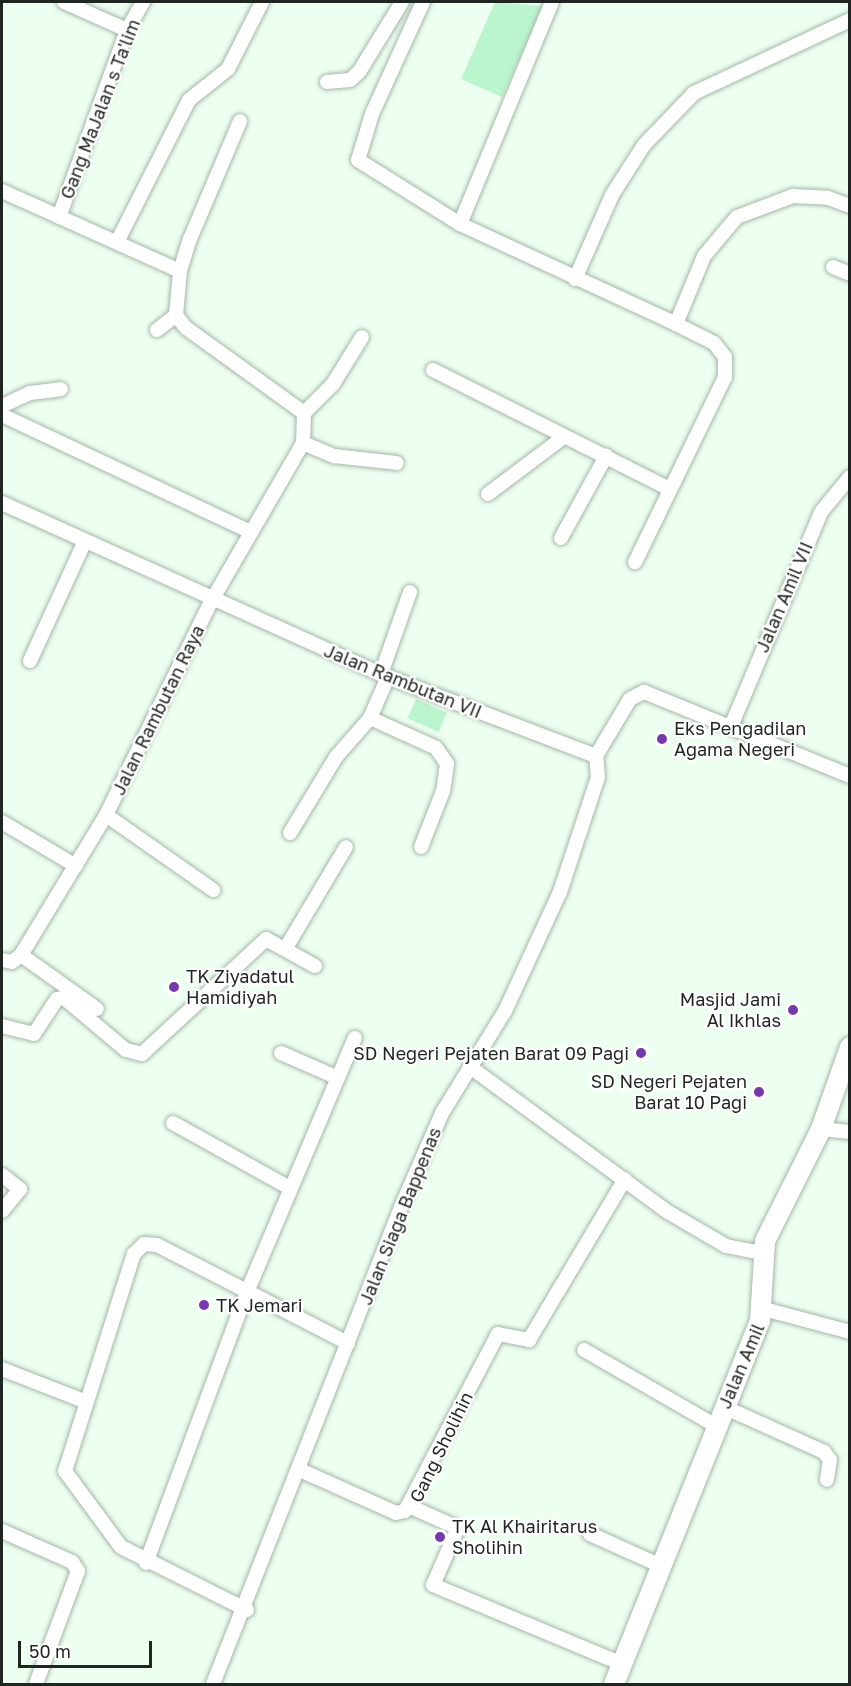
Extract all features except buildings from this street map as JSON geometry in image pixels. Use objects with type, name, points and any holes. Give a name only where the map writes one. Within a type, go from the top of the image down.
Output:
[{"type":"street","points":[[64,2],[127,30]]},
{"type":"street","name":"Gang MaJalan s Ta'lim","points":[[59,217],[127,30],[143,2]]},
{"type":"street","points":[[117,242],[189,100],[228,69],[262,2]]},
{"type":"street","points":[[327,82],[350,80],[359,72],[402,2]]},
{"type":"street","points":[[423,2],[357,157],[460,224],[714,343],[726,365],[666,488],[635,562]]},
{"type":"street","points":[[460,224],[552,2]]},
{"type":"street","points":[[575,279],[612,195],[644,145],[694,93],[849,20]]},
{"type":"street","points":[[240,121],[180,271],[176,315],[186,328],[304,413]]},
{"type":"street","points":[[2,191],[180,271]]},
{"type":"street","points":[[676,324],[704,256],[736,217],[793,196],[828,198],[849,207]]},
{"type":"street","points":[[833,267],[849,274]]},
{"type":"street","points":[[157,330],[176,315]]},
{"type":"street","points":[[362,337],[333,384],[304,413],[303,442],[334,456],[397,463]]},
{"type":"street","points":[[433,370],[666,488]]},
{"type":"street","points":[[2,406],[30,393],[61,389]]},
{"type":"street","points":[[2,416],[249,531]]},
{"type":"street","points":[[488,494],[565,436]]},
{"type":"street","name":"Jalan Rambutan Raya","points":[[21,955],[106,815],[212,600],[249,531],[303,442]]},
{"type":"street","points":[[561,538],[606,456]]},
{"type":"street","name":"Jalan Amil VII","points":[[732,724],[821,512],[849,477]]},
{"type":"street","name":"Jalan Rambutan VII","points":[[2,502],[212,600],[385,675],[596,756]]},
{"type":"street","points":[[30,661],[85,541]]},
{"type":"street","points":[[290,833],[325,773],[370,718],[410,592]]},
{"type":"street","points":[[596,756],[638,693],[732,724],[849,776]]},
{"type":"street","points":[[370,718],[436,748],[447,764],[443,791],[421,847]]},
{"type":"street","name":"Jalan Siaga Bappenas","points":[[213,1684],[247,1610],[348,1343],[442,1113],[473,1069],[560,892],[598,777],[596,756]]},
{"type":"street","points":[[106,815],[213,890]]},
{"type":"street","points":[[2,822],[76,866]]},
{"type":"street","points":[[286,946],[346,847]]},
{"type":"street","points":[[2,1026],[34,1034],[57,999],[64,998],[126,1050],[142,1054],[266,939],[286,946],[315,966]]},
{"type":"street","points":[[2,960],[12,962],[21,955],[97,1009]]},
{"type":"street","points":[[146,1563],[247,1292],[355,1038]]},
{"type":"street","name":"Jalan Amil","points":[[614,1684],[659,1565],[764,1309],[761,1254],[821,1129],[849,1047]]},
{"type":"street","points":[[282,1053],[338,1078]]},
{"type":"street","points":[[473,1069],[712,1239],[761,1254]]},
{"type":"street","points":[[173,1123],[290,1188]]},
{"type":"street","points":[[821,1129],[849,1132]]},
{"type":"street","points":[[2,1174],[20,1189],[2,1211]]},
{"type":"street","name":"Gang Sholihin","points":[[622,1664],[434,1586],[458,1528],[409,1506],[498,1334],[529,1340],[625,1179]]},
{"type":"street","points":[[247,1610],[146,1563],[114,1539],[65,1471],[84,1401],[140,1247],[157,1245],[348,1343]]},
{"type":"street","points":[[764,1309],[849,1332]]},
{"type":"street","points":[[584,1350],[716,1426]]},
{"type":"street","points":[[2,1369],[84,1401]]},
{"type":"street","points":[[724,1407],[824,1452],[830,1460],[827,1480]]},
{"type":"street","points":[[300,1470],[396,1513],[409,1506]]},
{"type":"street","points":[[2,1531],[72,1562],[78,1571],[36,1684]]},
{"type":"street","points":[[590,1534],[659,1565]]},
{"type":"green space","points":[[495,2],[543,6],[502,97],[461,79]]},
{"type":"green space","points":[[416,699],[447,713],[439,732],[407,718]]},
{"type":"place","name":"Eks Pengadilan Agama Negeri","points":[[662,739]]},
{"type":"place","name":"TK Ziyadatul Hamidiyah","points":[[174,987]]},
{"type":"place","name":"Masjid Jami Al Ikhlas","points":[[793,1010]]},
{"type":"place","name":"SD Negeri Pejaten Barat 09 Pagi","points":[[641,1053]]},
{"type":"place","name":"SD Negeri Pejaten Barat 10 Pagi","points":[[759,1092]]},
{"type":"place","name":"TK Jemari","points":[[204,1305]]},
{"type":"place","name":"TK Al Khairitarus Sholihin","points":[[440,1537]]}]
